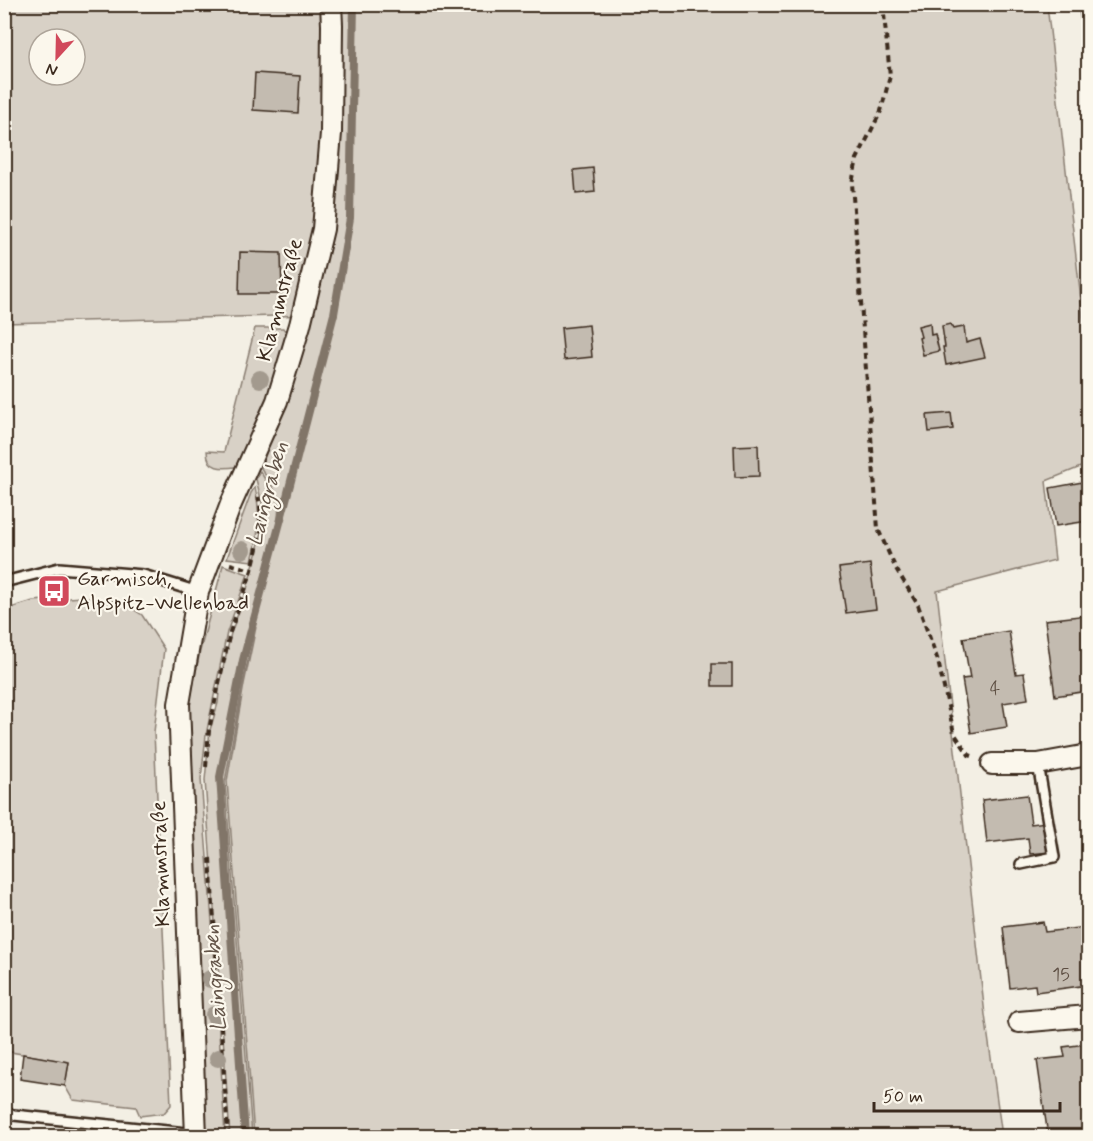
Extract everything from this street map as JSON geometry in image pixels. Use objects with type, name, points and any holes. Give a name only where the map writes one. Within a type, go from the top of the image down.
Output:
[{"type":"street","name":"Klammstraße","points":[[196,1136],[179,704],[198,592],[231,504],[277,400],[300,325],[323,229],[331,133],[331,4]]},
{"type":"street","points":[[992,764],[1038,764],[1089,755]]},
{"type":"street","points":[[1019,1022],[1089,1016]]},
{"type":"lane","points":[[4,582],[59,568],[142,575],[198,592]]},
{"type":"lane","points":[[1021,864],[1054,857],[1038,764]]},
{"type":"lane","points":[[4,1114],[196,1136]]},
{"type":"path","points":[[883,4],[890,76],[881,111],[857,159],[852,183],[878,529],[895,567],[918,605],[938,661],[954,734],[969,755],[992,764]]},
{"type":"path","points":[[205,770],[209,730],[230,632],[252,570],[261,531],[260,504],[250,464]]},
{"type":"path","points":[[209,849],[228,1137]]},
{"type":"shaded area","points":[[4,5],[1047,5],[1088,361],[1088,464],[1046,481],[1055,560],[937,591],[985,1015],[1002,1136],[254,1136],[227,781],[256,627],[243,682],[225,782],[252,1136],[230,1136],[205,780],[210,730],[218,703],[220,681],[231,633],[247,589],[262,532],[262,503],[256,479],[260,471],[279,502],[278,521],[281,501],[261,468],[313,315],[5,323]]},
{"type":"shaded area","points":[[255,328],[283,328],[291,339],[245,466],[220,468],[211,463],[207,451],[224,452]]},
{"type":"shaded area","points":[[255,487],[258,524],[252,561],[227,558],[251,493]]},
{"type":"shaded area","points":[[223,565],[248,574],[227,632],[206,735],[201,779],[225,1136],[207,1136],[186,767],[190,702],[200,651]]},
{"type":"shaded area","points":[[81,597],[121,601],[142,615],[164,649],[154,732],[171,1105],[164,1113],[140,1116],[136,1107],[73,1100],[65,1086],[69,1062],[5,1051],[4,610],[33,601]]},
{"type":"building","points":[[1088,5],[1088,74],[1087,74],[1079,6]]},
{"type":"building","points":[[255,73],[300,76],[298,113],[253,110]]},
{"type":"building","points":[[1088,118],[1088,165],[1086,165],[1081,119]]},
{"type":"building","points":[[593,168],[595,192],[576,194],[574,170]]},
{"type":"building","points":[[240,252],[281,253],[282,294],[239,294]]},
{"type":"building","points":[[930,323],[931,335],[935,334],[939,351],[923,355],[918,326]]},
{"type":"building","points":[[950,324],[953,329],[964,327],[966,343],[980,339],[985,357],[946,365],[942,326]]},
{"type":"building","points":[[589,325],[592,357],[564,360],[561,328]]},
{"type":"building","points":[[951,413],[953,429],[929,432],[927,415]]},
{"type":"building","points":[[758,445],[759,476],[735,477],[734,446]]},
{"type":"building","points":[[1088,481],[1088,521],[1056,526],[1050,488]]},
{"type":"building","points":[[870,564],[876,609],[846,613],[839,568]]},
{"type":"building","points":[[1088,615],[1088,691],[1055,696],[1045,620]]},
{"type":"building","points":[[1009,631],[1016,674],[1024,673],[1028,699],[1003,703],[1007,727],[971,733],[962,679],[970,678],[963,638]]},
{"type":"building","points":[[712,664],[732,664],[732,686],[712,686]]},
{"type":"building","points":[[1027,795],[1031,824],[1046,822],[1050,852],[1030,854],[1028,838],[987,843],[982,800]]},
{"type":"building","points":[[1043,922],[1045,932],[1087,927],[1088,985],[1036,992],[1035,985],[1010,988],[1003,927]]},
{"type":"building","points":[[1086,1044],[1088,1053],[1088,1136],[1048,1136],[1037,1060],[1065,1057],[1063,1047]]},
{"type":"building","points":[[23,1054],[69,1062],[65,1086],[20,1079]]},
{"type":"waterway","name":"Laingraben","points":[[245,1136],[220,777],[243,660],[334,314],[350,218],[354,4]]},
{"type":"place","name":"Garmisch, Alpspitz-Wellenbad","points":[[54,591]]}]
